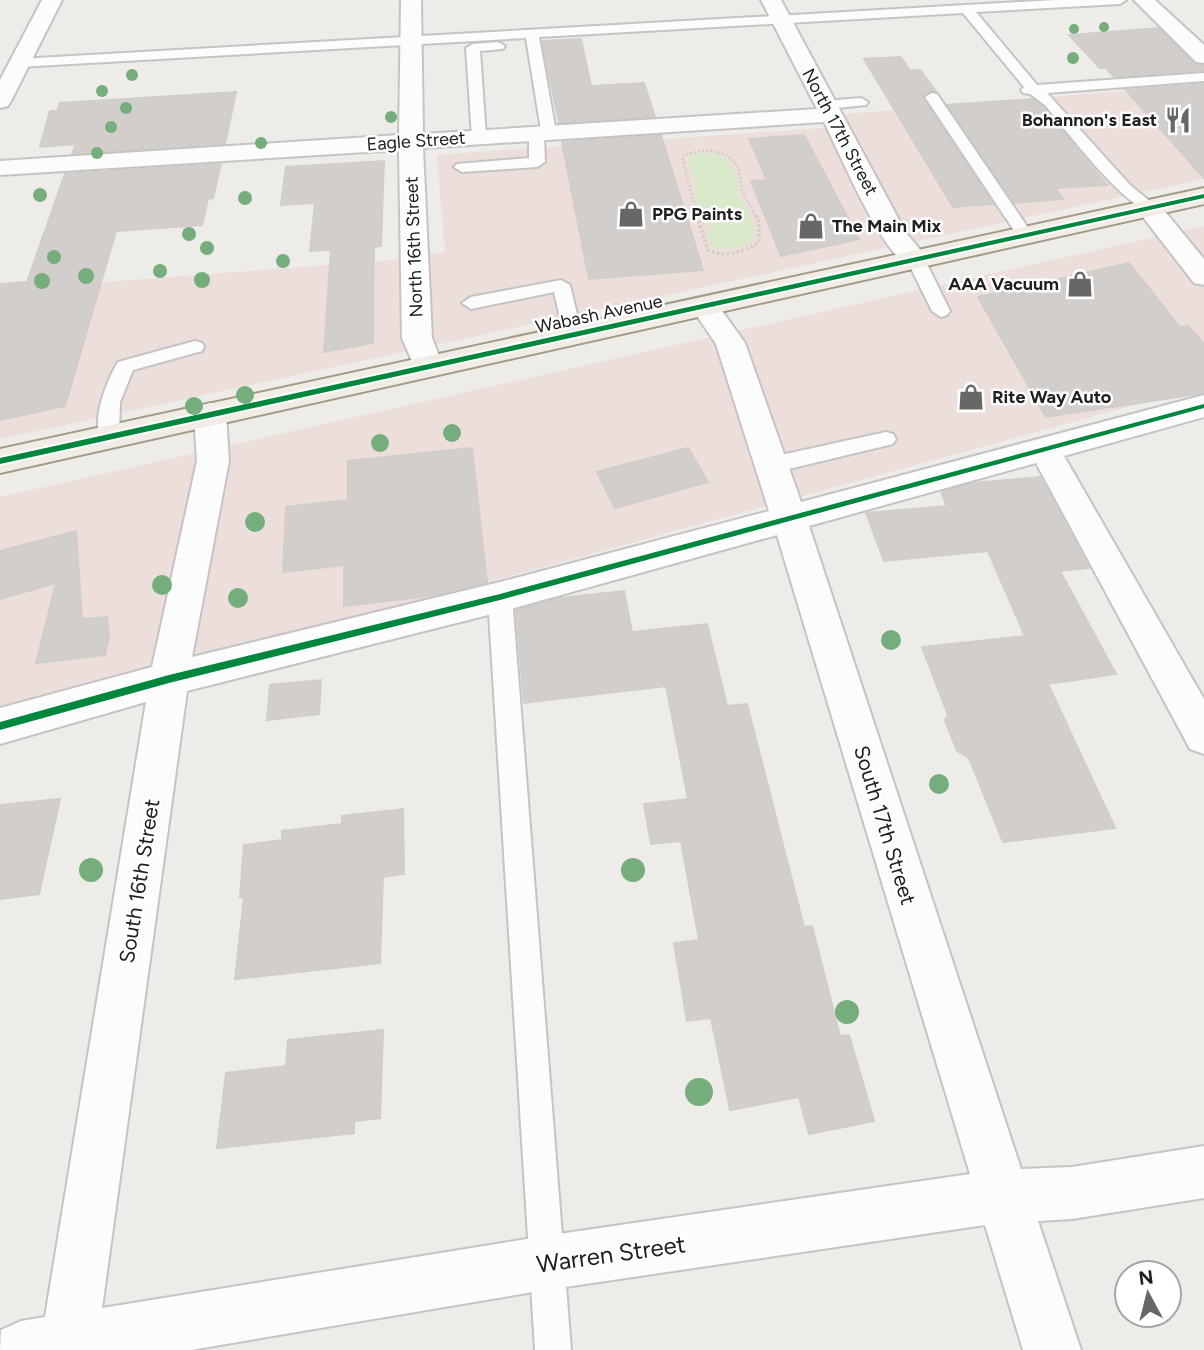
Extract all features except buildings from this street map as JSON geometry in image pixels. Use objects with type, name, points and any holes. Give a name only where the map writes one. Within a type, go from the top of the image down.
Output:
[{"type":"main road","name":"Wabash Avenue","points":[[0,461],[1204,196]]},
{"type":"street","points":[[0,101],[10,64],[52,0]]},
{"type":"street","name":"North 16th Street","points":[[411,0],[411,141],[417,338],[428,366]]},
{"type":"street","name":"North 17th Street","points":[[771,0],[895,236],[916,260]]},
{"type":"street","points":[[1144,0],[1204,57]]},
{"type":"street","name":"Eagle Street","points":[[0,168],[542,133],[829,110]]},
{"type":"street","points":[[1149,208],[1204,277]]},
{"type":"street","name":"South 17th Street","points":[[705,307],[730,343],[772,465],[1052,1350]]},
{"type":"street","points":[[0,726],[170,679],[499,597],[1204,406]]},
{"type":"street","name":"South 16th Street","points":[[52,1347],[170,679],[214,461],[210,414]]},
{"type":"street","points":[[1044,449],[1204,736]]},
{"type":"street","name":"Warren Street","points":[[52,1347],[545,1263],[1002,1196],[1072,1193],[1204,1172]]},
{"type":"lane","points":[[479,137],[473,48],[533,40],[782,20],[1120,0]]},
{"type":"lane","points":[[967,10],[1034,90],[1050,102],[1125,189],[1149,208]]},
{"type":"lane","points":[[10,64],[410,43],[533,40]]},
{"type":"lane","points":[[462,167],[537,162],[542,133],[533,40]]},
{"type":"lane","points":[[1017,91],[1204,77]]},
{"type":"lane","points":[[932,97],[1025,235]]},
{"type":"lane","points":[[829,110],[861,102]]},
{"type":"lane","points":[[916,260],[941,311]]},
{"type":"lane","points":[[471,303],[561,285],[573,335]]},
{"type":"lane","points":[[109,437],[110,402],[125,366],[195,347]]},
{"type":"lane","points":[[772,465],[886,439]]},
{"type":"lane","points":[[499,597],[553,1350]]},
{"type":"path","points":[[707,151],[725,154],[733,159],[739,170],[742,191],[759,222],[759,242],[742,251],[716,254],[708,250],[692,202],[691,183],[682,157],[691,152],[707,151]]},
{"type":"shaded area","points":[[1204,84],[1204,179],[0,439],[0,290],[392,260],[445,252],[437,155],[850,126],[845,114]]},
{"type":"shaded area","points":[[1204,226],[1204,386],[0,716],[0,497]]},
{"type":"green space","points":[[690,155],[719,155],[729,161],[735,171],[739,194],[750,216],[754,233],[753,240],[745,246],[712,250],[706,236],[711,231],[696,202],[694,176],[688,163]]},
{"type":"cycle path","points":[[0,461],[1204,196]]},
{"type":"cycle path","points":[[0,726],[169,679],[500,597],[1204,406]]},
{"type":"place","name":"Bohannon's East","points":[[1178,120]]},
{"type":"place","name":"PPG Paints","points":[[631,214]]},
{"type":"place","name":"The Main Mix","points":[[811,226]]},
{"type":"place","name":"AAA Vacuum","points":[[1080,284]]},
{"type":"place","name":"Rite Way Auto","points":[[971,397]]}]
